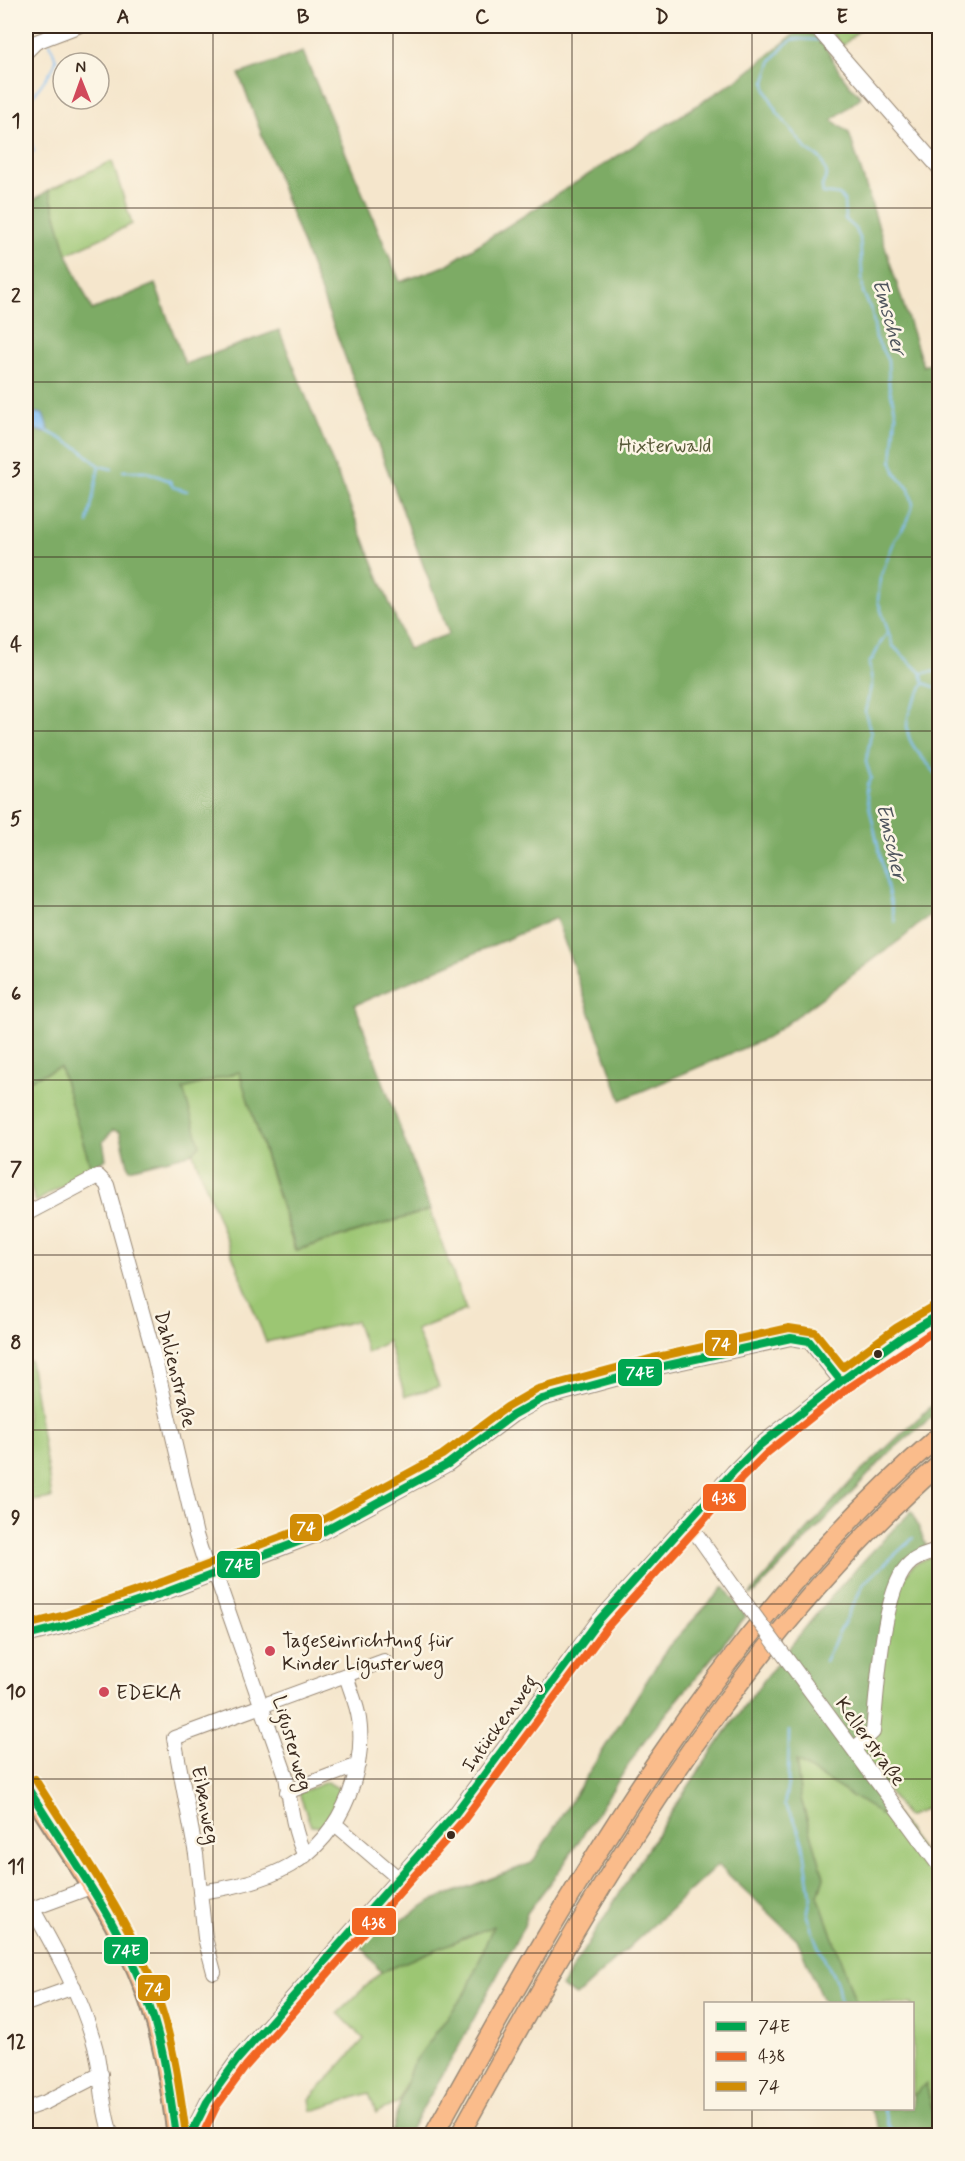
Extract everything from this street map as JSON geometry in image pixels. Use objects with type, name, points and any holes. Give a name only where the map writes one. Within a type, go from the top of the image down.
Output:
[{"type":"highway","points":[[433,2136],[566,1902],[645,1777],[688,1717],[794,1581],[878,1491],[939,1435]]},
{"type":"highway","points":[[459,2136],[585,1913],[661,1794],[704,1733],[753,1666],[815,1591],[888,1512],[939,1464]]},
{"type":"main road","points":[[26,1785],[126,1948],[147,1997],[166,2065],[176,2136]]},
{"type":"street","points":[[26,52],[36,42],[78,26]]},
{"type":"street","points":[[815,26],[939,169]]},
{"type":"street","name":"Dahlienstraße","points":[[26,1214],[98,1176],[107,1185],[153,1351],[196,1535],[212,1574]]},
{"type":"street","name":"Intückenweg","points":[[190,2136],[207,2102],[238,2058],[472,1792],[599,1620],[688,1522],[760,1445],[841,1381],[902,1337],[939,1314]]},
{"type":"street","points":[[26,1636],[76,1623],[319,1534],[448,1464],[542,1399],[575,1389],[792,1338],[809,1341],[841,1381]]},
{"type":"street","name":"Kellerstraße","points":[[688,1522],[939,1867]]},
{"type":"street","points":[[854,1749],[873,1732],[882,1658],[896,1583],[911,1562],[939,1550]]},
{"type":"street","name":"Ligusterweg","points":[[212,1574],[262,1705],[286,1776],[286,1792],[297,1838],[305,1856]]},
{"type":"street","points":[[262,1705],[384,1661]]},
{"type":"street","points":[[200,1892],[261,1880],[305,1856],[335,1824],[350,1792],[358,1765],[359,1717],[346,1675]]},
{"type":"street","name":"Eibenweg","points":[[214,1972],[206,1938],[174,1738],[262,1705]]},
{"type":"street","points":[[286,1792],[358,1765]]},
{"type":"street","points":[[335,1824],[398,1878]]},
{"type":"street","points":[[90,1887],[28,1908],[74,1987],[92,2038],[112,2136]]},
{"type":"street","points":[[26,2004],[74,1987]]},
{"type":"street","points":[[26,2109],[46,2102],[101,2074]]},
{"type":"green space","name":"Hixterwald","points":[[804,26],[806,31],[818,38],[841,74],[861,97],[832,120],[849,133],[923,366],[939,360],[939,907],[904,937],[767,1038],[621,1100],[556,918],[355,1005],[430,1210],[296,1250],[239,1072],[183,1089],[200,1145],[193,1153],[129,1169],[120,1132],[113,1130],[103,1141],[106,1159],[91,1168],[60,1067],[26,1081],[26,205],[49,190],[67,254],[92,310],[155,284],[185,364],[279,330],[408,649],[449,634],[239,74],[303,52],[400,282],[445,266],[743,76]]},
{"type":"green space","points":[[826,26],[864,26],[842,46]]},
{"type":"green space","points":[[112,161],[132,224],[67,254],[49,190]]},
{"type":"green space","points":[[60,1067],[91,1168],[36,1202],[26,1175],[26,1081]]},
{"type":"green space","points":[[239,1071],[295,1251],[430,1210],[466,1310],[416,1330],[439,1387],[405,1396],[388,1341],[367,1353],[356,1321],[266,1342],[193,1153],[199,1145],[183,1089]]},
{"type":"green space","points":[[30,1361],[52,1498],[26,1502],[26,1362]]},
{"type":"green space","points":[[939,1399],[939,1411],[891,1451],[756,1592],[749,1595],[855,1477]]},
{"type":"green space","points":[[912,1511],[928,1550],[897,1574],[871,1730],[851,1749],[902,1823],[892,1821],[796,1761],[801,1799],[824,1877],[818,1896],[856,2002],[824,2002],[797,1939],[718,1865],[576,1996],[561,1987],[680,1799],[722,1738],[811,1620],[860,1564]]},
{"type":"green space","points":[[939,1552],[939,1802],[907,1817],[857,1749],[895,1594],[913,1565]]},
{"type":"green space","points":[[724,1587],[746,1616],[644,1741],[564,1864],[527,1913],[524,1926],[458,2048],[407,2135],[390,2135],[412,2065],[467,1991],[493,1926],[381,1972],[356,1939],[368,1933],[386,1931],[431,1901],[532,1863],[668,1647]]},
{"type":"green space","points":[[796,1760],[892,1821],[902,1823],[939,1875],[939,2135],[926,2085],[914,2095],[914,2002],[856,2002],[818,1896],[824,1877],[801,1799]]},
{"type":"green space","points":[[327,1782],[338,1788],[343,1798],[326,1827],[311,1826],[299,1793]]},
{"type":"green space","points":[[493,1926],[467,1991],[412,2065],[399,2102],[376,2113],[369,2093],[312,2111],[310,2099],[364,2039],[338,2013],[381,1972]]},
{"type":"green space","points":[[926,2084],[938,2135],[883,2135],[870,2110],[914,2110],[914,2095]]},
{"type":"water","points":[[26,411],[43,414],[49,430],[45,433],[26,427]]},
{"type":"waterway","name":"Emscher","points":[[830,33],[832,26]]},
{"type":"waterway","name":"Emscher","points":[[820,40],[794,39],[786,44],[772,60],[765,81],[766,90],[777,112],[807,150],[821,159],[827,174],[822,186],[823,193],[839,195],[844,200],[845,219],[855,228],[860,238],[863,292],[872,312],[876,338],[888,361],[889,385],[896,414],[892,462],[896,474],[909,489],[913,504],[908,520],[895,539],[880,578],[878,601],[893,646],[921,673],[924,683],[909,713],[908,733],[911,742],[940,779]]},
{"type":"waterway","points":[[26,106],[53,68],[56,60],[50,43]]},
{"type":"waterway","points":[[26,127],[34,152]]},
{"type":"waterway","points":[[47,431],[80,449],[99,466],[112,469]]},
{"type":"waterway","points":[[88,523],[99,466]]},
{"type":"waterway","points":[[123,471],[145,471],[170,481],[173,487],[187,491]]},
{"type":"waterway","name":"Emscher","points":[[888,633],[869,663],[872,682],[865,712],[871,733],[866,762],[871,778],[866,792],[895,922]]},
{"type":"waterway","points":[[922,673],[940,671]]},
{"type":"waterway","points":[[924,683],[940,689]]},
{"type":"waterway","points":[[825,1661],[864,1583],[913,1538]]},
{"type":"waterway","points":[[789,1731],[788,1784],[784,1805],[794,1819],[803,1843],[811,1896],[807,1916],[817,1944],[837,1983],[841,2002]]},
{"type":"waterway","points":[[884,2110],[889,2126],[899,2136]]},
{"type":"transit line","name":"74","points":[[26,1625],[66,1615],[165,1581],[315,1524],[442,1455],[507,1407],[538,1389],[653,1358],[789,1328],[815,1332],[843,1367],[896,1328],[935,1305]]},
{"type":"transit line","name":"74E","points":[[190,2136],[207,2102],[238,2059],[455,1814],[599,1620],[733,1472],[760,1445],[841,1381],[902,1337],[940,1314]]},
{"type":"transit line","name":"438","points":[[202,2136],[216,2107],[246,2066],[463,1821],[607,1627],[741,1479],[767,1453],[847,1389],[940,1327]]},
{"type":"transit line","name":"74E","points":[[26,1636],[69,1625],[169,1591],[319,1534],[448,1464],[513,1415],[542,1399],[655,1368],[791,1338],[809,1341],[841,1381]]},
{"type":"transit line","name":"74","points":[[35,1779],[104,1888],[149,1974],[173,2052],[186,2135]]},
{"type":"transit line","name":"74E","points":[[26,1785],[110,1919],[138,1976],[163,2053],[176,2136]]},
{"type":"place","name":"Tageseinrichtung für Kinder Ligusterweg","points":[[270,1651]]},
{"type":"place","name":"EDEKA","points":[[104,1692]]}]
